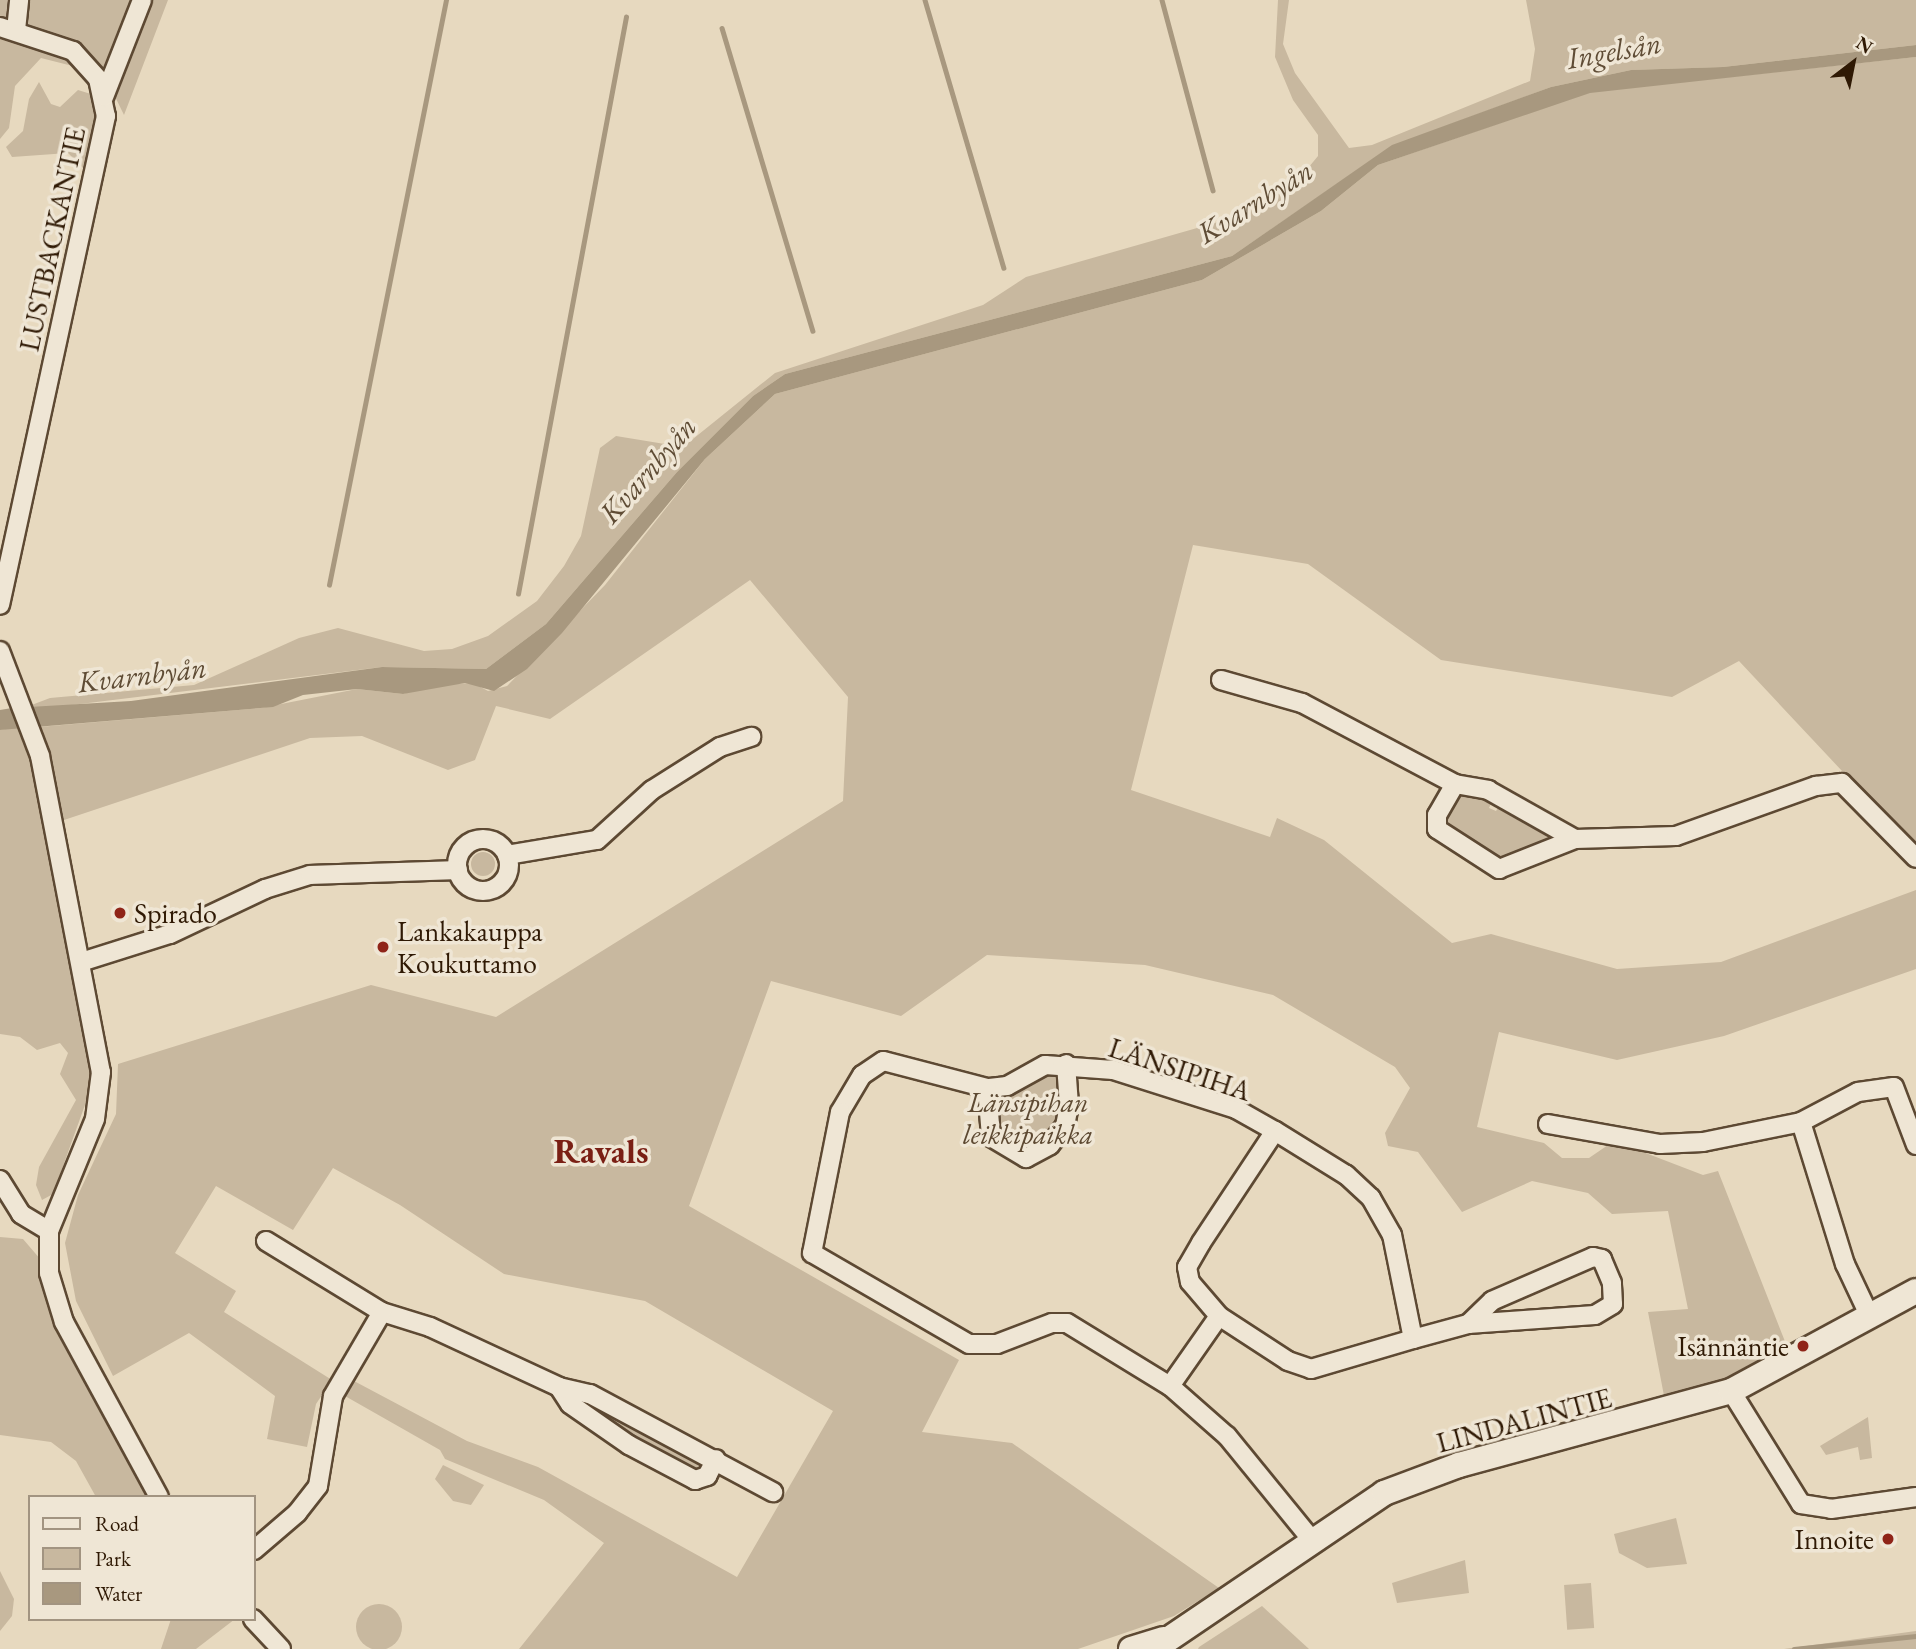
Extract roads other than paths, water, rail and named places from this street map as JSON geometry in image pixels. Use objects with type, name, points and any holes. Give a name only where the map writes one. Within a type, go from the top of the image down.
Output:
[{"type":"street","points":[[8,28],[19,0]]},
{"type":"street","points":[[104,97],[142,0]]},
{"type":"street","name":"LUSTBACKANTIE","points":[[0,605],[106,116],[104,97],[93,71],[73,51],[8,28]]},
{"type":"street","points":[[0,651],[33,734],[97,1037],[101,1098],[50,1231],[49,1273],[64,1322],[158,1495]]},
{"type":"street","points":[[1221,680],[1302,703],[1455,785],[1488,790],[1575,839]]},
{"type":"street","points":[[507,855],[597,840],[652,790],[720,747],[751,737]]},
{"type":"street","points":[[1455,785],[1437,815],[1437,829],[1499,869],[1575,839],[1676,836],[1816,786],[1842,783],[1916,858]]},
{"type":"street","points":[[480,839],[496,842],[507,855],[505,879],[491,889],[467,885],[458,870],[464,846],[480,839]]},
{"type":"street","points":[[81,962],[170,934],[265,889],[310,874],[458,870]]},
{"type":"street","points":[[988,1088],[883,1061],[862,1075],[840,1112],[812,1254],[969,1344],[997,1345],[1052,1324],[1067,1323],[1170,1386],[1227,1436],[1311,1539]]},
{"type":"street","name":"LÄNSIPIHA","points":[[1066,1064],[1069,1105],[1065,1126],[1050,1145],[1026,1158],[991,1137],[988,1088],[1007,1086],[1045,1065],[1066,1064],[1113,1070],[1163,1086],[1236,1110],[1275,1131]]},
{"type":"street","points":[[1548,1124],[1660,1144],[1703,1142],[1801,1122],[1858,1092],[1894,1087],[1916,1145]]},
{"type":"street","points":[[1801,1122],[1845,1264],[1870,1317]]},
{"type":"street","points":[[1413,1339],[1392,1235],[1371,1198],[1346,1175],[1275,1131],[1187,1267],[1190,1282],[1219,1316],[1288,1361],[1311,1370],[1468,1324],[1595,1315],[1613,1304],[1612,1283],[1602,1259],[1593,1257],[1492,1301],[1468,1324]]},
{"type":"street","points":[[0,1181],[21,1214],[50,1231]]},
{"type":"street","points":[[266,1241],[382,1312],[430,1327],[559,1387],[590,1394],[716,1459],[773,1492]]},
{"type":"street","name":"LINDALINTIE","points":[[1131,1649],[1169,1643],[1311,1539],[1384,1493],[1458,1465],[1731,1391],[1916,1291]]},
{"type":"street","points":[[256,1548],[297,1513],[318,1486],[333,1396],[382,1312]]},
{"type":"street","points":[[1170,1386],[1219,1316]]},
{"type":"street","points":[[559,1387],[570,1404],[619,1438],[695,1480],[706,1476],[716,1459]]},
{"type":"street","points":[[1731,1391],[1801,1504],[1831,1509],[1916,1497]]},
{"type":"street","points":[[255,1621],[281,1649]]},
{"type":"water","points":[[1916,45],[1916,57],[1590,93],[1378,165],[1321,211],[1202,280],[775,394],[705,459],[562,633],[527,669],[494,691],[465,683],[403,694],[357,689],[303,695],[273,707],[0,730],[0,710],[12,708],[131,701],[382,667],[486,669],[546,624],[677,472],[753,396],[785,374],[1232,256],[1392,145],[1551,87],[1631,70],[1723,67]]},
{"type":"waterway","points":[[329,585],[446,0]]},
{"type":"waterway","points":[[925,0],[1004,268]]},
{"type":"waterway","name":"Kvarnbyån","points":[[1162,0],[1213,190]]},
{"type":"waterway","points":[[518,594],[626,17]]},
{"type":"waterway","points":[[722,28],[813,331]]},
{"type":"waterway","points":[[1794,1649],[1916,1636]]},
{"type":"place","name":"Spirado","points":[[120,913]]},
{"type":"place","name":"Lankakauppa Koukuttamo","points":[[383,947]]},
{"type":"place","name":"Isännäntie","points":[[1803,1346]]},
{"type":"place","name":"Innoite","points":[[1888,1539]]},
{"type":"district","name":"Ravals","points":[[601,1151]]},
{"type":"water label","name":"Ingelsån","points":[[1614,51]]},
{"type":"park label","name":"Länsipihan leikkipaikka","points":[[1028,1118]]}]
